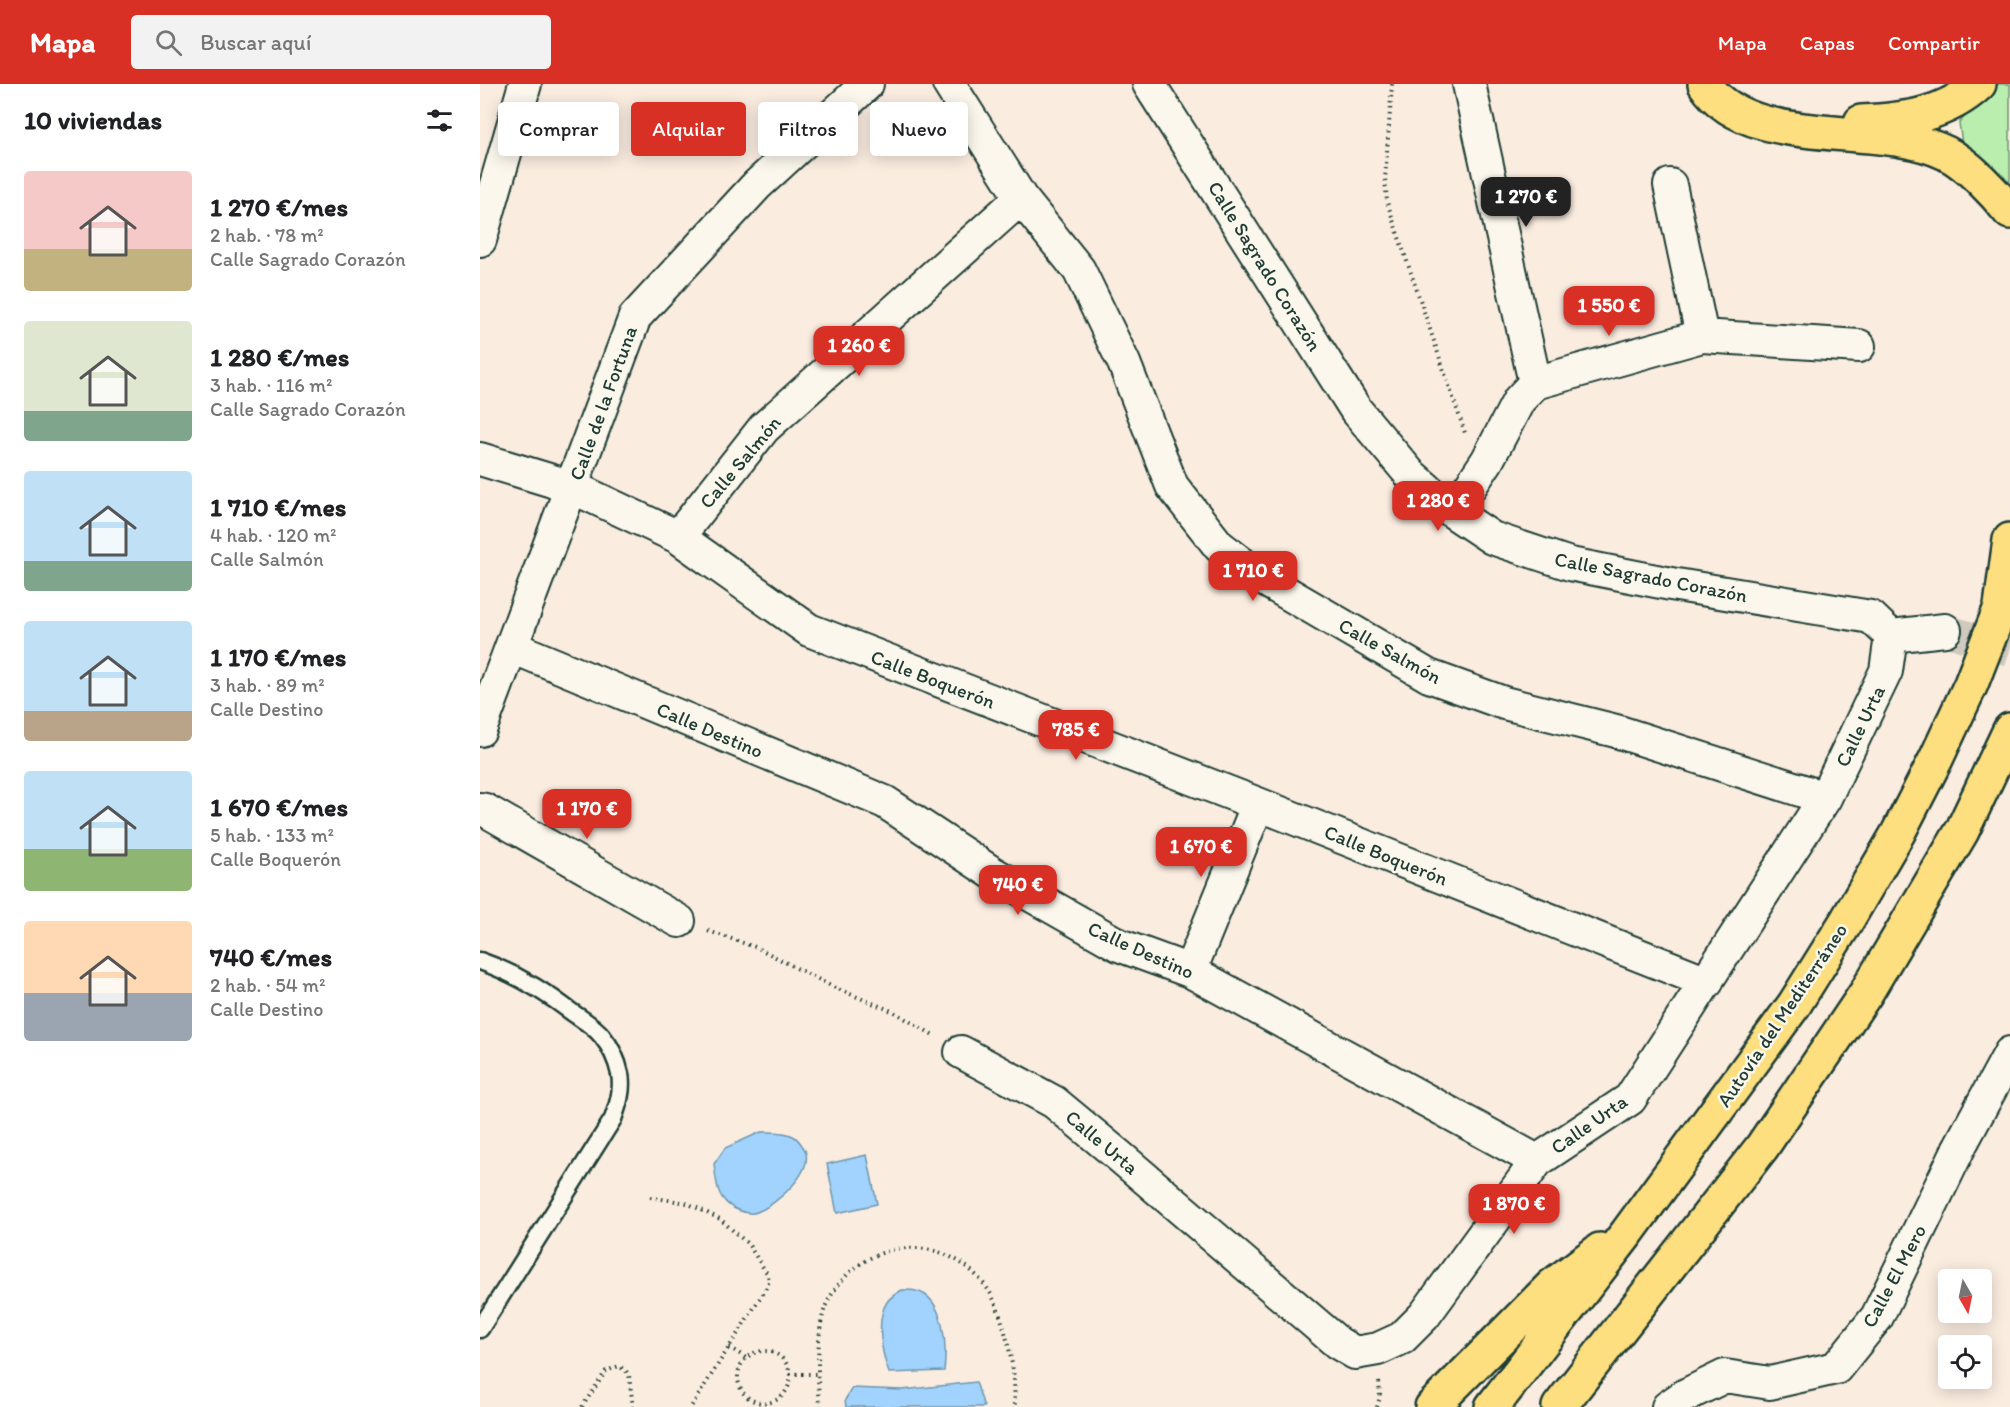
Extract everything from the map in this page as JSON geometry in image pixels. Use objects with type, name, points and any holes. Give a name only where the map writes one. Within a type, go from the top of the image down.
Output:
[{"type":"highway","points":[[1706,84],[1722,103],[1749,118],[1846,135],[1918,143],[1947,153],[1973,173],[2010,212]]},
{"type":"highway","points":[[1781,125],[1917,117],[1950,105],[1970,93],[1979,84]]},
{"type":"highway","name":"Autovía del Mediterráneo","points":[[1492,1407],[1627,1233],[1794,1005],[1846,922],[1898,833],[1971,684],[2005,598],[2010,540]]},
{"type":"highway","points":[[1559,1407],[1762,1147],[1866,993],[1962,831],[2010,730]]},
{"type":"highway","points":[[1432,1407],[1552,1286],[1592,1255],[1627,1233]]},
{"type":"street","points":[[480,240],[525,84]]},
{"type":"street","name":"Calle de la Fortuna","points":[[480,730],[635,316],[757,185],[867,84]]},
{"type":"street","name":"Calle Salmón","points":[[949,84],[1020,198],[1079,270],[1124,363],[1172,486],[1219,546],[1250,570],[1429,676],[1504,703],[1616,731],[1825,798]]},
{"type":"street","name":"Calle Sagrado Corazón","points":[[1150,84],[1356,410],[1410,474],[1453,512],[1492,538],[1570,564],[1671,584],[1871,617],[1891,636]]},
{"type":"street","points":[[1469,84],[1535,384]]},
{"type":"street","points":[[1670,185],[1702,336]]},
{"type":"street","name":"Calle Salmón","points":[[678,537],[764,428],[1020,198]]},
{"type":"street","points":[[1453,512],[1487,461],[1518,400],[1535,384],[1702,336],[1859,346]]},
{"type":"street","name":"Calle Boquerón","points":[[480,459],[572,487],[678,537],[809,630],[1258,804],[1707,982]]},
{"type":"street","points":[[1891,636],[1945,630]]},
{"type":"street","name":"Calle Urta","points":[[961,1052],[1054,1102],[1338,1343],[1355,1353],[1377,1349],[1402,1338],[1424,1316],[1537,1161],[1630,1099],[1825,798],[1886,671],[1891,636]]},
{"type":"street","name":"Calle Destino","points":[[512,647],[885,802],[994,874],[1119,945],[1191,971],[1537,1161]]},
{"type":"street","points":[[1191,971],[1258,804]]},
{"type":"street","points":[[480,809],[679,921]]},
{"type":"street","name":"Calle El Mero","points":[[1668,1407],[1684,1396],[1725,1376],[1770,1383],[1836,1368],[1877,1317],[1961,1144],[2010,1053]]},
{"type":"lane","points":[[480,961],[504,970],[541,990],[581,1018],[601,1035],[614,1054],[621,1076],[620,1098],[613,1119],[480,1329]]},
{"type":"path","points":[[1392,84],[1385,179],[1387,202],[1470,448],[1487,461]]},
{"type":"path","points":[[679,921],[758,948],[833,987],[892,1011],[961,1052]]},
{"type":"path","points":[[650,1197],[687,1203],[720,1219],[748,1244],[768,1275],[767,1286],[691,1407]]},
{"type":"path","points":[[820,1407],[820,1333],[826,1305],[841,1281],[862,1262],[889,1250],[917,1248],[945,1254],[970,1268],[989,1290],[1000,1316],[1013,1371],[1015,1407]]},
{"type":"path","points":[[729,1347],[746,1358]]},
{"type":"path","points":[[761,1350],[777,1354],[788,1366],[790,1374],[790,1382],[782,1396],[760,1405],[745,1395],[738,1381],[741,1365],[746,1358],[761,1350]]},
{"type":"path","points":[[582,1407],[606,1371],[619,1366],[629,1375],[633,1407]]},
{"type":"path","points":[[790,1374],[819,1374]]},
{"type":"green space","points":[[1994,84],[2010,84],[2010,186],[1962,143],[1959,123]]},
{"type":"water","points":[[761,1132],[789,1134],[795,1137],[805,1150],[806,1159],[799,1177],[783,1195],[757,1212],[744,1212],[730,1206],[721,1196],[714,1164],[725,1148]]},
{"type":"water","points":[[867,1155],[877,1204],[837,1213],[827,1164]]},
{"type":"water","points":[[902,1290],[916,1291],[926,1295],[933,1303],[944,1337],[944,1371],[889,1373],[882,1347],[881,1318],[888,1300]]},
{"type":"water","points":[[976,1382],[984,1407],[846,1407],[845,1400],[852,1388],[902,1390]]},
{"type":"tunnel","points":[[1945,630],[2010,650]]}]
